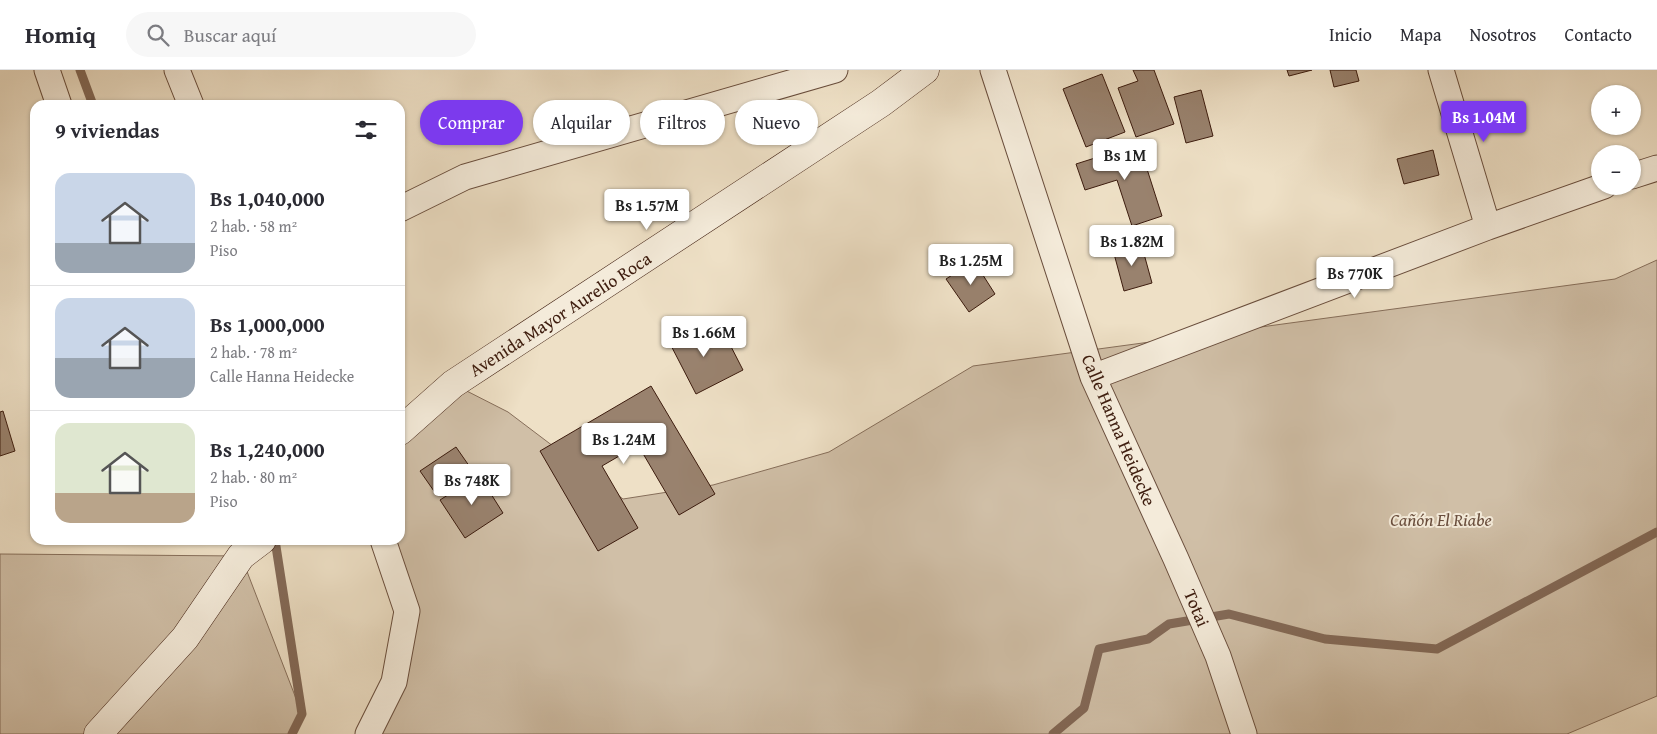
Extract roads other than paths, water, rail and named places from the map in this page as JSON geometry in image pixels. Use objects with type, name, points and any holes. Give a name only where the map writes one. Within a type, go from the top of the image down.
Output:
[{"type":"main road","name":"Avenida Mayor Aurelio Roca","points":[[405,427],[454,384],[881,103],[924,70]]},
{"type":"main road","points":[[98,734],[185,638],[246,545]]},
{"type":"street","points":[[47,70],[57,100]]},
{"type":"street","points":[[177,70],[188,100]]},
{"type":"street","points":[[405,206],[465,177],[835,70]]},
{"type":"street","name":"Calle Hanna Heidecke","points":[[993,70],[1093,377],[1176,558]]},
{"type":"street","points":[[1441,70],[1488,227]]},
{"type":"street","points":[[1641,173],[1657,168]]},
{"type":"street","points":[[1093,377],[1488,227],[1591,191]]},
{"type":"street","points":[[368,734],[394,682],[407,611],[386,545]]},
{"type":"street","name":"Totai","points":[[1176,558],[1218,656],[1244,734]]},
{"type":"waterway","points":[[80,70],[91,100]]},
{"type":"waterway","points":[[1053,734],[1084,708],[1099,649],[1148,639],[1169,624],[1229,614],[1325,639],[1437,649],[1657,532]]},
{"type":"waterway","points":[[276,545],[302,714],[292,734]]},
{"type":"park label","name":"Cañón El Riabe","points":[[1441,519]]}]
